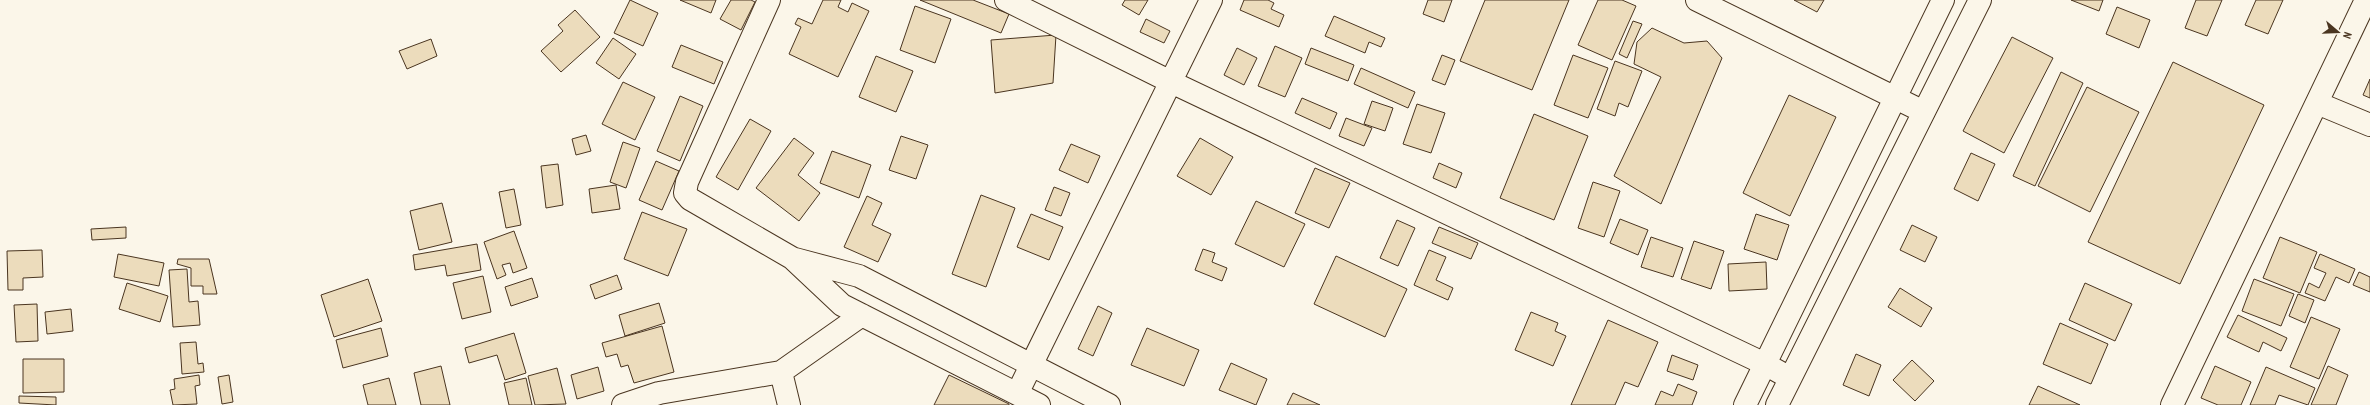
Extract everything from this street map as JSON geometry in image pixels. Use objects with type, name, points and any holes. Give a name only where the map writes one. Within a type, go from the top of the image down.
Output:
[{"type":"street","points":[[769,0],[687,182],[685,193],[690,199],[792,258],[842,305],[1039,405]]},
{"type":"street","points":[[1006,0],[1171,82],[1765,364],[1790,378]]},
{"type":"street","points":[[1016,394],[1211,0]]},
{"type":"street","points":[[1697,0],[1924,112]]},
{"type":"street","points":[[1745,405],[1944,0]]},
{"type":"street","points":[[1777,405],[1980,0]]},
{"type":"street","points":[[2174,404],[2366,0]]},
{"type":"street","points":[[2317,103],[2370,125]]},
{"type":"street","points":[[792,258],[859,276],[1109,405]]},
{"type":"street","points":[[624,405],[659,393],[781,372],[862,315]]},
{"type":"street","points":[[781,372],[789,405]]},
{"type":"building","points":[[630,0],[658,13],[643,46],[614,33]]},
{"type":"building","points":[[680,0],[716,0],[711,13]]},
{"type":"building","points":[[731,0],[751,0],[755,2],[741,30],[720,19]]},
{"type":"building","points":[[823,0],[841,0],[838,7],[848,12],[852,3],[869,11],[838,77],[789,54],[801,27],[795,24],[798,18],[812,24]]},
{"type":"building","points":[[920,0],[973,0],[1009,14],[1001,33]]},
{"type":"building","points":[[1125,0],[1148,0],[1139,15],[1122,5]]},
{"type":"building","points":[[1244,0],[1268,0],[1274,3],[1271,9],[1284,15],[1279,27],[1240,10]]},
{"type":"building","points":[[1428,0],[1452,0],[1444,22],[1423,14]]},
{"type":"building","points":[[1485,0],[1569,0],[1532,90],[1460,61]]},
{"type":"building","points":[[1598,0],[1622,0],[1636,6],[1612,60],[1578,45]]},
{"type":"building","points":[[1794,0],[1824,0],[1817,12]]},
{"type":"building","points":[[2071,0],[2103,0],[2099,11]]},
{"type":"building","points":[[2196,0],[2222,0],[2207,36],[2185,28]]},
{"type":"building","points":[[2256,0],[2283,0],[2268,34],[2245,25]]},
{"type":"building","points":[[915,6],[951,19],[935,63],[900,50]]},
{"type":"building","points":[[2117,7],[2150,20],[2139,48],[2106,34]]},
{"type":"building","points":[[575,10],[600,37],[561,72],[541,51],[563,31],[558,25]]},
{"type":"building","points":[[1334,16],[1385,38],[1381,47],[1369,42],[1365,53],[1325,36]]},
{"type":"building","points":[[1146,19],[1170,31],[1164,43],[1140,32]]},
{"type":"building","points":[[1633,21],[1642,24],[1627,58],[1619,54]]},
{"type":"building","points":[[1652,28],[1684,43],[1707,41],[1722,58],[1661,204],[1614,176],[1661,77],[1634,64],[1637,42]]},
{"type":"building","points":[[1056,35],[1053,83],[995,93],[991,40]]},
{"type":"building","points":[[2012,37],[2053,58],[2004,153],[1963,131]]},
{"type":"building","points":[[613,38],[636,54],[619,79],[596,63]]},
{"type":"building","points":[[431,39],[437,56],[407,69],[399,51]]},
{"type":"building","points":[[681,45],[723,62],[714,84],[672,67]]},
{"type":"building","points":[[1275,46],[1302,58],[1285,97],[1258,86]]},
{"type":"building","points":[[1237,48],[1257,58],[1244,85],[1224,75]]},
{"type":"building","points":[[1311,48],[1354,65],[1348,81],[1305,64]]},
{"type":"building","points":[[1442,55],[1455,60],[1445,85],[1432,80]]},
{"type":"building","points":[[1573,55],[1608,68],[1588,118],[1554,105]]},
{"type":"building","points":[[876,56],[913,71],[896,112],[859,97]]},
{"type":"building","points":[[1615,61],[1642,71],[1628,107],[1619,103],[1615,116],[1597,109]]},
{"type":"building","points":[[2173,62],[2264,105],[2180,284],[2088,242]]},
{"type":"building","points":[[1361,68],[1415,92],[1408,108],[1354,84]]},
{"type":"building","points":[[2061,72],[2083,83],[2035,186],[2013,176]]},
{"type":"building","points":[[2370,79],[2370,98],[2363,95]]},
{"type":"building","points":[[623,82],[655,97],[635,140],[602,124]]},
{"type":"building","points":[[2087,87],[2139,112],[2090,212],[2038,186]]},
{"type":"building","points":[[1789,95],[1836,117],[1790,216],[1743,193]]},
{"type":"building","points":[[680,96],[703,106],[680,161],[657,151]]},
{"type":"building","points":[[1302,98],[1337,113],[1330,129],[1295,113]]},
{"type":"building","points":[[1372,101],[1393,108],[1385,131],[1364,124]]},
{"type":"building","points":[[1417,104],[1445,113],[1431,153],[1403,144]]},
{"type":"building","points":[[1534,114],[1588,136],[1554,220],[1500,198]]},
{"type":"building","points":[[1346,118],[1372,128],[1364,146],[1339,136]]},
{"type":"building","points":[[750,119],[771,131],[738,190],[716,177]]},
{"type":"building","points":[[586,135],[591,151],[576,155],[572,139]]},
{"type":"building","points":[[901,136],[928,145],[916,179],[889,170]]},
{"type":"building","points":[[794,138],[814,153],[798,175],[820,193],[799,221],[756,188]]},
{"type":"building","points":[[1200,138],[1233,157],[1211,195],[1177,176]]},
{"type":"building","points":[[623,142],[640,148],[626,188],[610,182]]},
{"type":"building","points":[[1071,144],[1100,156],[1088,183],[1059,170]]},
{"type":"building","points":[[832,151],[871,165],[859,198],[820,183]]},
{"type":"building","points":[[1971,153],[1995,164],[1978,201],[1954,189]]},
{"type":"building","points":[[656,161],[679,171],[662,210],[639,200]]},
{"type":"building","points":[[1439,163],[1462,173],[1456,188],[1433,178]]},
{"type":"building","points":[[558,164],[563,205],[546,208],[541,166]]},
{"type":"building","points":[[1315,168],[1350,183],[1329,228],[1295,213]]},
{"type":"building","points":[[1593,182],[1620,191],[1604,237],[1578,228]]},
{"type":"building","points":[[616,185],[620,209],[592,213],[589,189]]},
{"type":"building","points":[[1054,187],[1070,193],[1061,216],[1045,210]]},
{"type":"building","points":[[514,189],[521,225],[506,228],[499,192]]},
{"type":"building","points":[[981,195],[1015,208],[986,287],[952,274]]},
{"type":"building","points":[[867,196],[882,203],[872,225],[891,234],[878,262],[844,247]]},
{"type":"building","points":[[1256,201],[1305,224],[1284,267],[1235,244]]},
{"type":"building","points":[[442,203],[452,242],[419,250],[410,211]]},
{"type":"building","points":[[642,212],[687,229],[668,276],[624,259]]},
{"type":"building","points":[[1031,214],[1063,227],[1049,260],[1017,247]]},
{"type":"building","points":[[1756,214],[1789,225],[1777,260],[1744,249]]},
{"type":"building","points":[[1620,219],[1648,230],[1638,255],[1610,243]]},
{"type":"building","points":[[1397,220],[1415,228],[1398,266],[1380,258]]},
{"type":"building","points":[[1912,225],[1937,237],[1925,262],[1900,250]]},
{"type":"building","points":[[126,227],[126,238],[92,240],[91,229]]},
{"type":"building","points":[[1439,227],[1478,243],[1471,259],[1432,243]]},
{"type":"building","points":[[514,231],[527,268],[513,273],[510,263],[502,265],[506,275],[497,279],[484,242]]},
{"type":"building","points":[[1651,237],[1683,248],[1673,277],[1641,267]]},
{"type":"building","points":[[2280,237],[2317,252],[2300,293],[2263,278]]},
{"type":"building","points":[[1694,241],[1724,251],[1711,289],[1681,279]]},
{"type":"building","points":[[477,244],[481,270],[447,276],[445,265],[415,270],[413,255]]},
{"type":"building","points":[[1203,249],[1215,253],[1212,262],[1227,268],[1222,281],[1195,270]]},
{"type":"building","points":[[42,250],[43,277],[23,278],[23,290],[8,290],[7,251]]},
{"type":"building","points":[[1429,250],[1446,257],[1436,280],[1453,288],[1448,300],[1414,285]]},
{"type":"building","points":[[118,254],[164,263],[159,286],[114,277]]},
{"type":"building","points":[[2320,254],[2355,269],[2349,283],[2336,277],[2325,301],[2305,293],[2309,283],[2319,288],[2326,273],[2314,268]]},
{"type":"building","points":[[1336,256],[1407,289],[1385,337],[1314,304]]},
{"type":"building","points":[[178,259],[209,259],[217,294],[203,294],[203,286],[191,286],[191,268],[177,264]]},
{"type":"building","points":[[1766,262],[1767,289],[1729,291],[1728,264]]},
{"type":"building","points":[[187,269],[189,302],[198,301],[200,325],[173,327],[169,270]]},
{"type":"building","points":[[2359,272],[2370,277],[2370,292],[2353,285]]},
{"type":"building","points":[[617,275],[622,289],[595,299],[590,285]]},
{"type":"building","points":[[483,276],[491,312],[462,319],[453,283]]},
{"type":"building","points":[[532,278],[538,297],[511,306],[505,287]]},
{"type":"building","points":[[368,279],[382,321],[334,337],[321,295]]},
{"type":"building","points":[[2254,279],[2294,294],[2281,326],[2242,311]]},
{"type":"building","points":[[127,283],[168,296],[160,322],[119,309]]},
{"type":"building","points":[[2085,283],[2132,304],[2115,341],[2069,320]]},
{"type":"building","points":[[1900,288],[1932,308],[1921,327],[1888,307]]},
{"type":"building","points":[[2298,294],[2314,300],[2305,323],[2289,316]]},
{"type":"building","points":[[659,303],[665,323],[625,336],[619,315]]},
{"type":"building","points":[[37,304],[38,341],[16,342],[14,305]]},
{"type":"building","points":[[1098,306],[1112,313],[1093,356],[1078,349]]},
{"type":"building","points":[[71,309],[73,331],[47,334],[45,312]]},
{"type":"building","points":[[1531,312],[1558,323],[1555,331],[1566,336],[1553,366],[1515,350]]},
{"type":"building","points":[[2238,315],[2287,338],[2281,351],[2263,342],[2259,352],[2227,337]]},
{"type":"building","points":[[2311,317],[2340,329],[2319,379],[2290,367]]},
{"type":"building","points":[[1608,320],[1658,342],[1638,387],[1625,382],[1615,405],[1571,405]]},
{"type":"building","points":[[2060,323],[2108,344],[2091,384],[2043,364]]},
{"type":"building","points":[[662,326],[674,372],[634,383],[628,365],[621,367],[617,354],[606,357],[602,343]]},
{"type":"building","points":[[381,328],[388,356],[343,368],[336,340]]},
{"type":"building","points":[[1147,328],[1199,350],[1184,386],[1131,365]]},
{"type":"building","points":[[514,333],[526,373],[505,380],[497,355],[469,363],[465,348]]},
{"type":"building","points":[[196,342],[198,364],[203,363],[204,372],[182,374],[180,343]]},
{"type":"building","points":[[1856,354],[1881,365],[1869,396],[1843,385]]},
{"type":"building","points":[[1672,355],[1698,365],[1693,380],[1667,371]]},
{"type":"building","points":[[23,359],[64,359],[64,392],[23,393]]},
{"type":"building","points":[[1912,360],[1934,381],[1915,401],[1893,380]]},
{"type":"building","points":[[1231,363],[1267,379],[1256,405],[1219,390]]},
{"type":"building","points":[[441,366],[450,405],[421,405],[414,373]]},
{"type":"building","points":[[2215,366],[2251,382],[2241,405],[2218,405],[2201,398]]},
{"type":"building","points":[[2328,366],[2348,375],[2336,405],[2311,405]]},
{"type":"building","points":[[598,367],[604,391],[577,399],[571,375]]},
{"type":"building","points":[[2266,367],[2315,388],[2308,405],[2279,395],[2275,405],[2250,405]]},
{"type":"building","points":[[557,368],[566,404],[535,405],[528,376]]},
{"type":"building","points":[[199,375],[200,385],[195,386],[197,404],[173,405],[170,390],[175,389],[174,379]]},
{"type":"building","points":[[229,375],[233,402],[222,404],[218,377]]},
{"type":"building","points":[[949,375],[1009,404],[1009,405],[934,405]]},
{"type":"building","points":[[389,378],[396,405],[368,405],[363,385]]},
{"type":"building","points":[[526,378],[532,405],[509,405],[504,383]]},
{"type":"building","points":[[1678,384],[1697,392],[1692,405],[1655,405],[1661,391],[1673,396]]},
{"type":"building","points":[[2038,386],[2080,405],[2029,405]]},
{"type":"building","points":[[1293,393],[1320,405],[1287,405]]},
{"type":"building","points":[[19,396],[56,397],[56,405],[19,403]]}]
